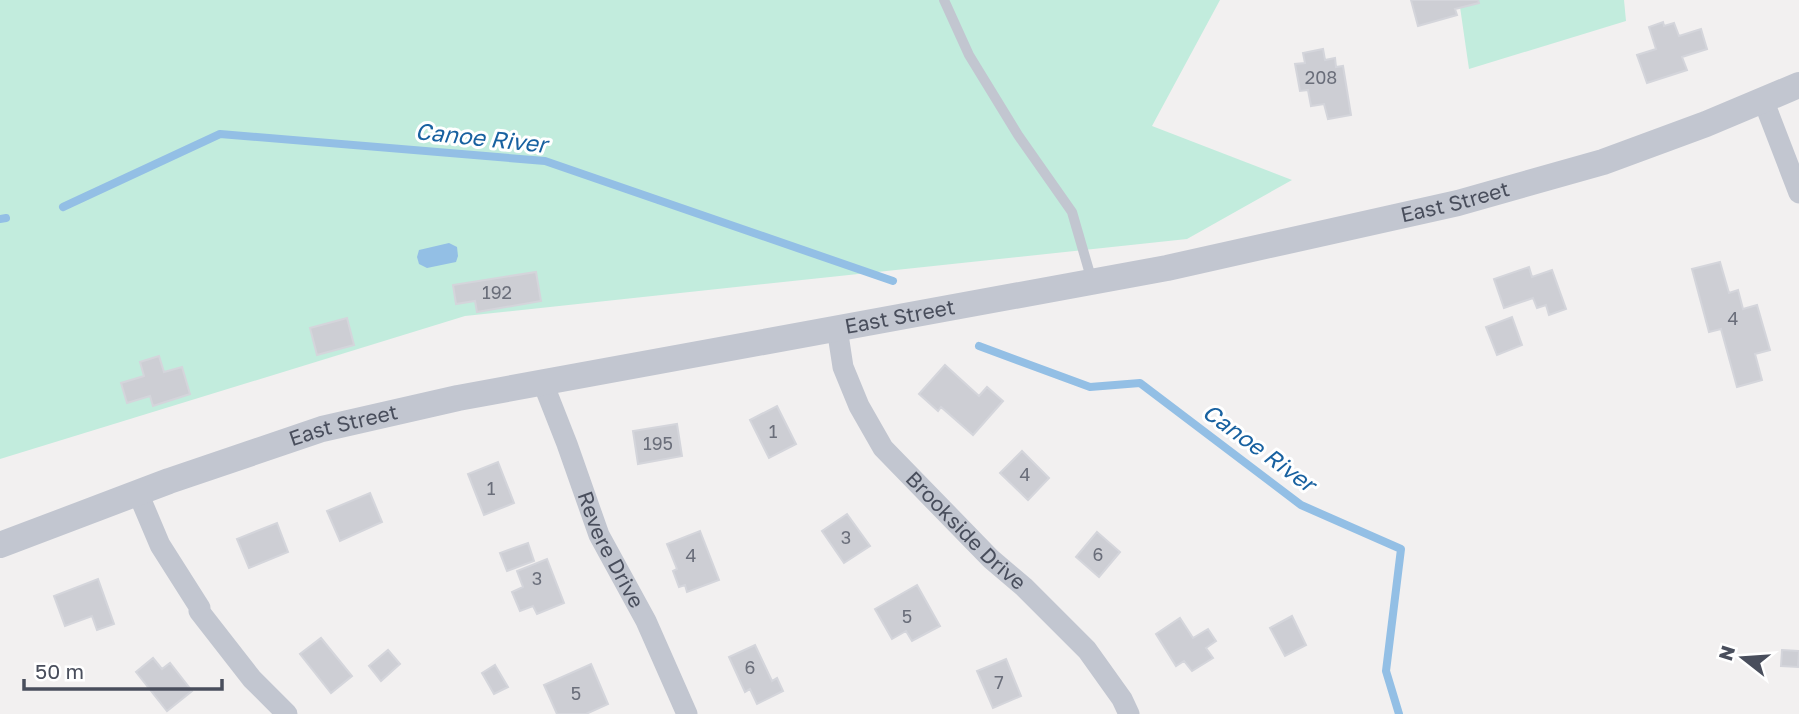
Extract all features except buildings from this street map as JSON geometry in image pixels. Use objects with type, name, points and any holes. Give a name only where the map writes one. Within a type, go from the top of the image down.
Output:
[{"type":"street","name":"East Street","points":[[0,545],[138,493],[322,429],[458,398],[1299,240],[1472,200],[1603,162],[1764,102],[1799,85]]},
{"type":"street","points":[[1764,102],[1799,193]]},
{"type":"street","name":"Brookside Drive","points":[[837,328],[843,367],[859,406],[883,448],[991,559],[1024,586],[1087,650],[1122,699],[1129,714]]},
{"type":"street","name":"Revere Drive","points":[[543,383],[599,535],[646,621],[687,714]]},
{"type":"street","points":[[138,493],[160,545],[200,608],[199,611],[252,679],[287,714]]},
{"type":"lane","points":[[944,0],[969,55],[1018,135],[1072,212],[1092,281]]},
{"type":"green space","points":[[0,0],[1220,0],[1152,126],[1292,180],[1187,239],[465,316],[0,459]]},
{"type":"green space","points":[[1459,0],[1624,0],[1626,21],[1469,69]]},
{"type":"water","points":[[449,243],[457,247],[456,262],[427,268],[419,264],[419,250]]},
{"type":"waterway","name":"Canoe River","points":[[63,207],[220,134],[545,161],[893,281]]},
{"type":"waterway","name":"Canoe River","points":[[0,219],[6,218]]},
{"type":"waterway","name":"Canoe River","points":[[979,346],[1090,387],[1140,383],[1301,505],[1401,549],[1386,671],[1399,714]]}]
